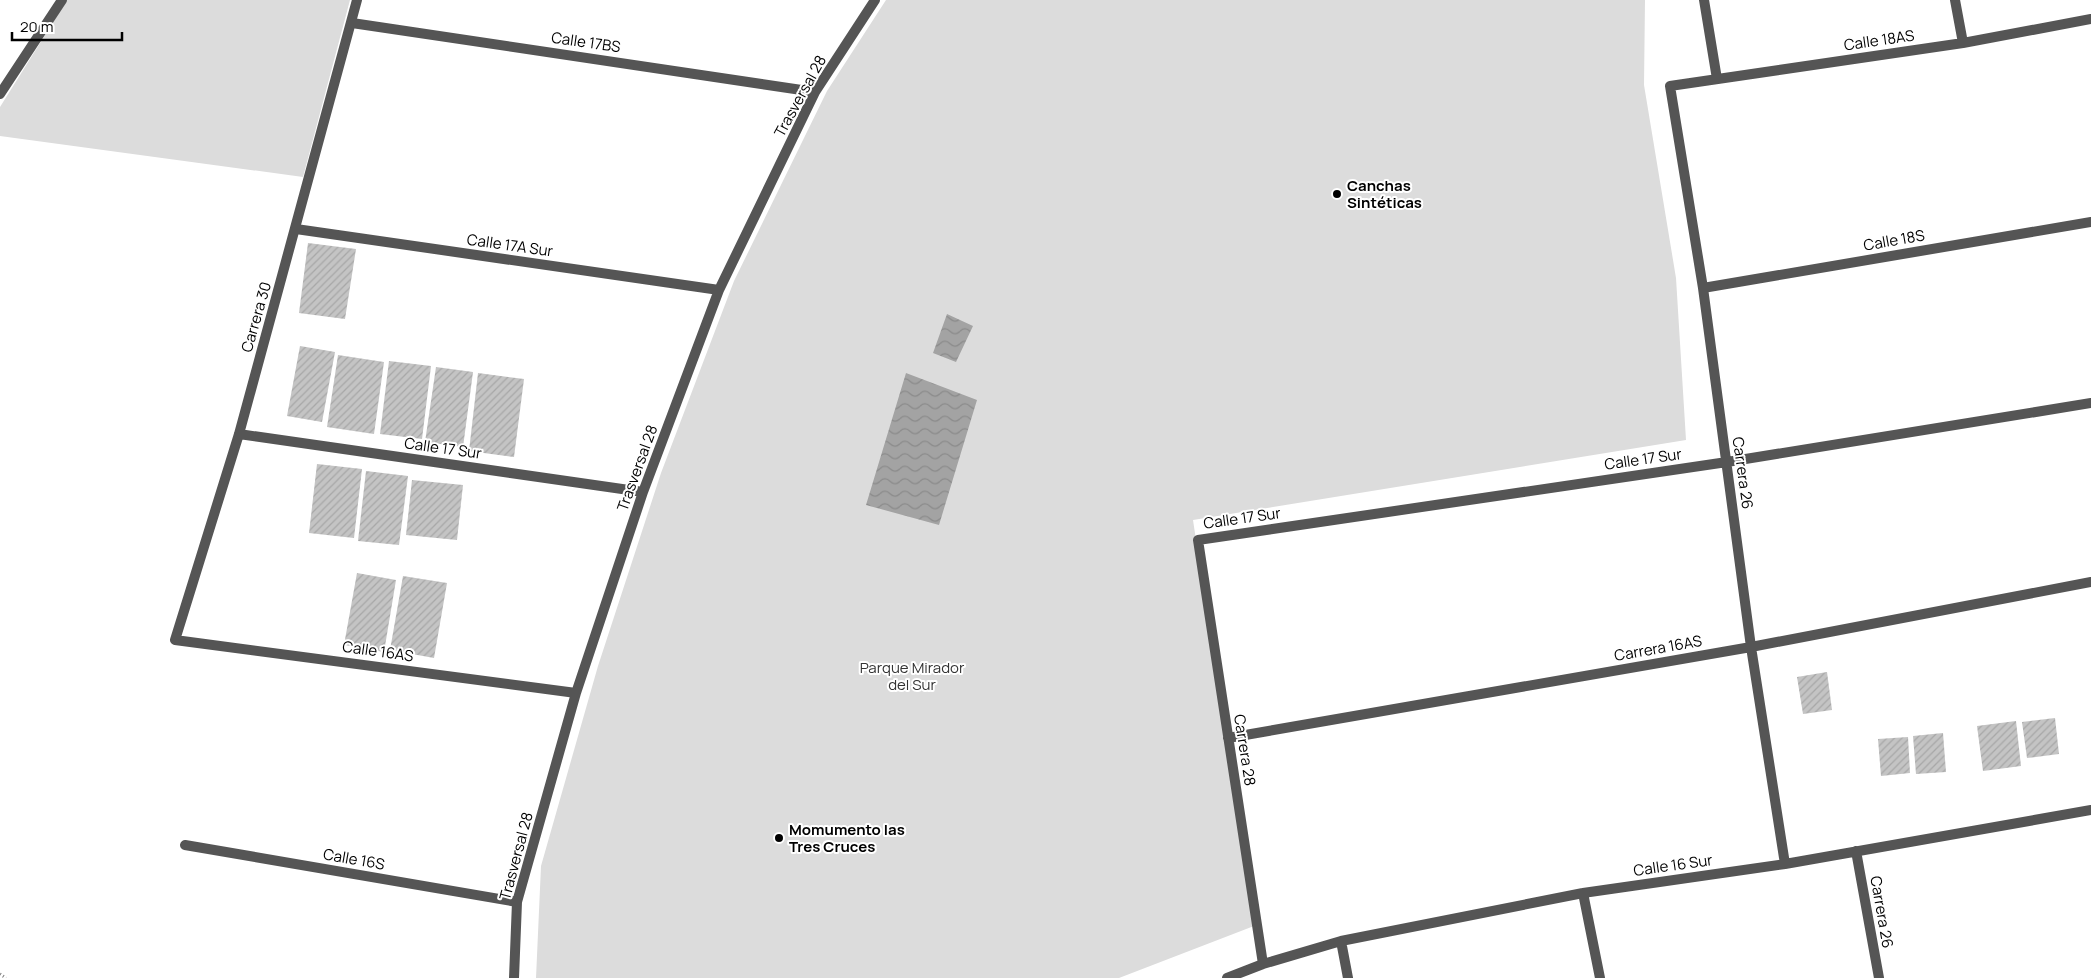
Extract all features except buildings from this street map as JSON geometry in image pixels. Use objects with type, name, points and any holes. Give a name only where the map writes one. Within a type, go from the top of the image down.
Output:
[{"type":"street","points":[[0,94],[62,0]]},
{"type":"street","name":"Carrera 30","points":[[175,640],[239,434],[357,0]]},
{"type":"street","name":"Trasversal 28","points":[[514,978],[518,902],[576,693],[643,492],[719,290],[816,92],[875,0]]},
{"type":"street","points":[[1704,0],[1717,79]]},
{"type":"street","points":[[1955,0],[1963,43]]},
{"type":"street","name":"Calle 18AS","points":[[1670,86],[1963,43],[2091,20]]},
{"type":"street","name":"Calle 17BS","points":[[352,22],[816,92]]},
{"type":"street","name":"Carrera 26","points":[[1670,86],[1702,288],[1751,646],[1785,864]]},
{"type":"street","name":"Calle 18S","points":[[1702,288],[2091,222]]},
{"type":"street","name":"Calle 17A Sur","points":[[296,229],[719,290]]},
{"type":"street","name":"Calle 17 Sur","points":[[1198,540],[1726,462],[2091,403]]},
{"type":"street","name":"Calle 17 Sur","points":[[239,434],[643,492]]},
{"type":"street","name":"Carrera 28","points":[[1198,540],[1263,964]]},
{"type":"street","name":"Carrera 16AS","points":[[1228,738],[1751,646],[2091,582]]},
{"type":"street","name":"Calle 16AS","points":[[175,640],[576,693]]},
{"type":"street","name":"Calle 16 Sur","points":[[1228,978],[1263,964],[1341,941],[1582,893],[1785,864],[2091,810]]},
{"type":"street","name":"Calle 16S","points":[[185,845],[518,902]]},
{"type":"street","name":"Carrera 26","points":[[1856,851],[1879,978]]},
{"type":"street","points":[[1582,893],[1600,978]]},
{"type":"street","points":[[1341,941],[1348,978]]},
{"type":"path","points":[[0,974],[6,978]]},
{"type":"green space","points":[[67,0],[350,0],[303,177],[0,136],[0,107]]},
{"type":"green space","name":"Parque Mirador del Sur","points":[[886,0],[1645,0],[1644,85],[1676,278],[1686,440],[1193,520],[1254,926],[1119,978],[536,978],[541,866],[598,666],[661,473],[734,281],[827,91]]},
{"type":"water","points":[[947,314],[973,326],[956,362],[933,353]]},
{"type":"water","points":[[906,373],[977,400],[939,525],[866,505]]},
{"type":"place","name":"Canchas Sintéticas","points":[[1337,194]]},
{"type":"place","name":"Momumento las Tres Cruces","points":[[779,838]]}]
